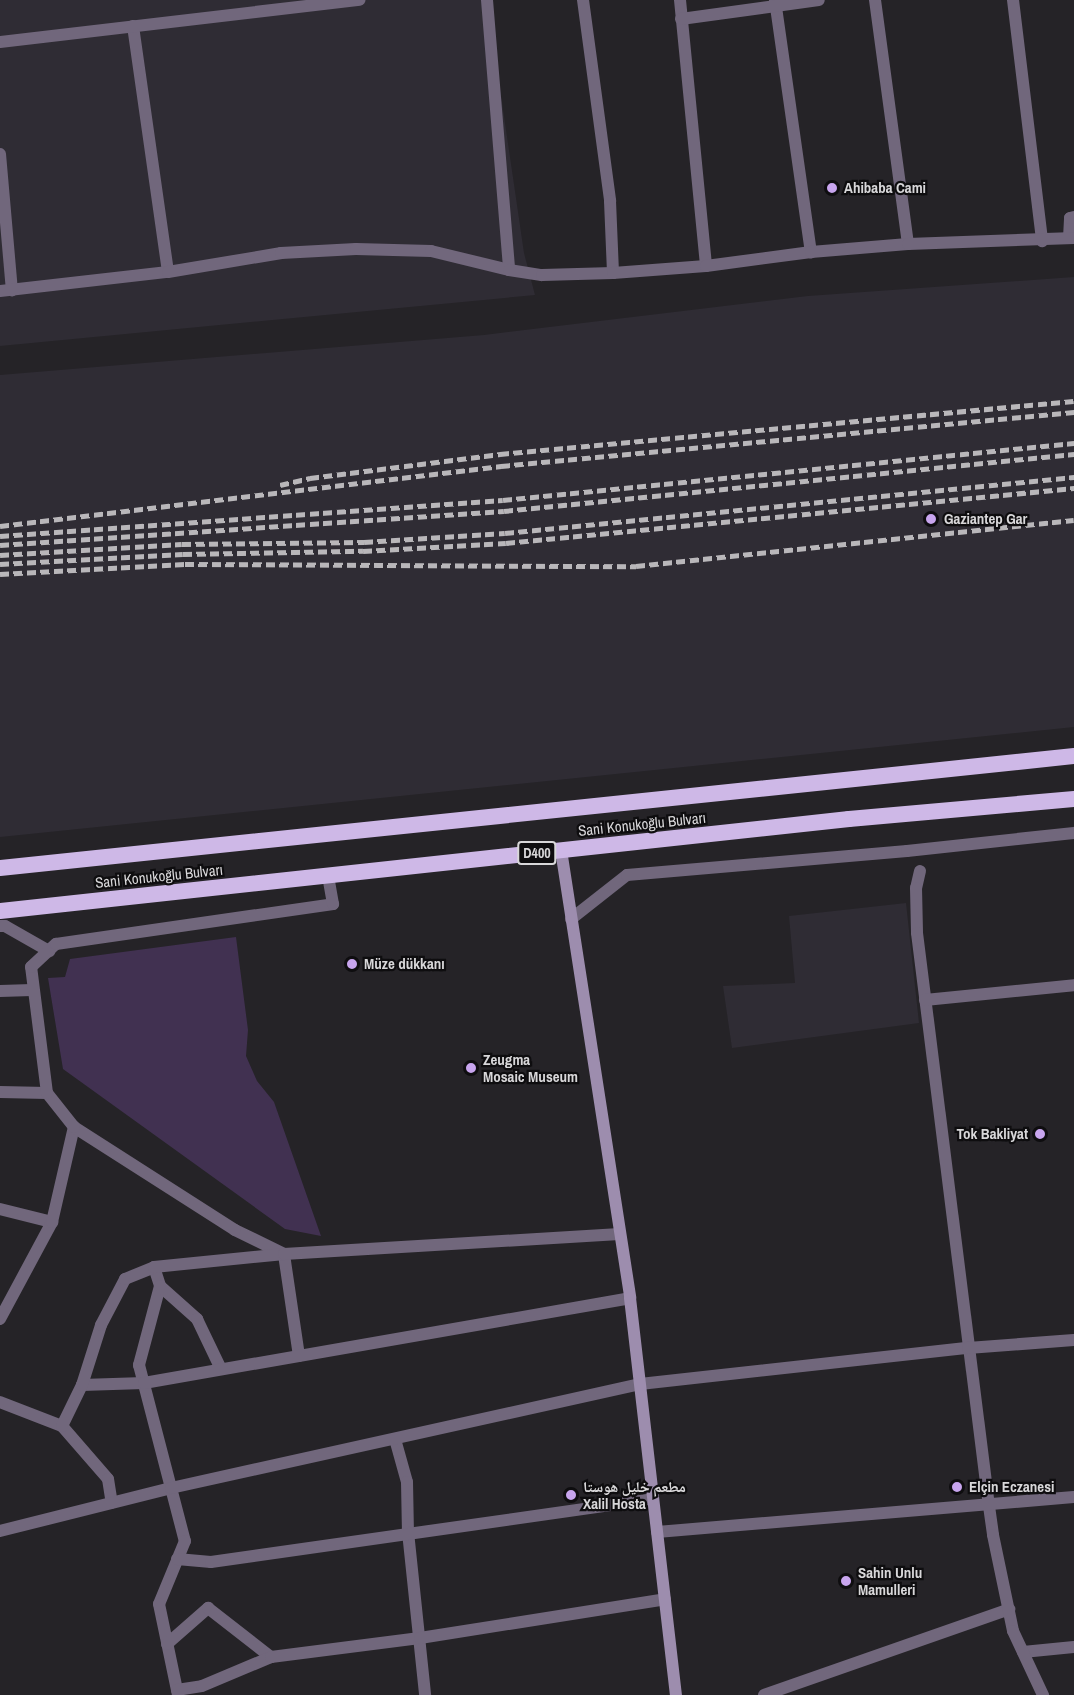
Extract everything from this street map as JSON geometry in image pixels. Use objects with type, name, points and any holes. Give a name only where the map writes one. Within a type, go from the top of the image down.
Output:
[{"type":"highway","name":"Sani Konukoğlu Bulvarı","points":[[0,868],[1074,756]]},
{"type":"highway","name":"Sani Konukoğlu Bulvarı","points":[[0,911],[849,819],[1074,799]]},
{"type":"main road","points":[[561,850],[630,1298],[676,1695]]},
{"type":"street","points":[[0,42],[360,0]]},
{"type":"street","points":[[487,0],[509,270]]},
{"type":"street","points":[[583,0],[610,201],[613,273]]},
{"type":"street","points":[[680,0],[706,266]]},
{"type":"street","points":[[681,19],[776,3],[819,0]]},
{"type":"street","points":[[875,0],[908,244]]},
{"type":"street","points":[[1013,0],[1042,241]]},
{"type":"street","points":[[776,3],[811,252]]},
{"type":"street","points":[[133,26],[168,272]]},
{"type":"street","points":[[0,154],[6,290],[168,272],[281,253],[356,249],[431,250],[509,270],[543,275],[613,273],[706,266],[811,252],[908,244],[1042,241],[1072,238],[1070,218],[1074,217]]},
{"type":"street","points":[[571,919],[627,876],[907,851],[1074,833]]},
{"type":"street","points":[[920,871],[916,888],[917,933],[989,1506],[1013,1631],[1043,1695]]},
{"type":"street","points":[[284,1254],[235,1230],[74,1127],[47,1093],[32,990],[31,968],[56,944],[333,904],[328,875]]},
{"type":"street","points":[[0,926],[5,926],[49,951]]},
{"type":"street","points":[[925,1000],[1074,985]]},
{"type":"street","points":[[0,991],[32,990]]},
{"type":"street","points":[[0,1092],[47,1093]]},
{"type":"street","points":[[0,1319],[5,1301],[52,1222],[74,1127]]},
{"type":"street","points":[[0,1209],[52,1222]]},
{"type":"street","points":[[62,1426],[82,1385],[101,1325],[125,1279],[154,1267],[284,1254],[619,1234]]},
{"type":"street","points":[[284,1254],[299,1356]]},
{"type":"street","points":[[154,1267],[160,1286],[197,1318],[221,1369]]},
{"type":"street","points":[[160,1286],[139,1365],[185,1541],[159,1604],[177,1692],[202,1686],[271,1657],[420,1638],[665,1599]]},
{"type":"street","points":[[82,1385],[144,1383],[630,1298]]},
{"type":"street","points":[[0,1531],[171,1488],[640,1384],[969,1347],[1074,1340]]},
{"type":"street","points":[[0,1401],[62,1426],[108,1479],[112,1503]]},
{"type":"street","points":[[395,1439],[407,1482],[408,1532],[425,1695]]},
{"type":"street","points":[[657,1532],[989,1506],[1074,1497]]},
{"type":"street","points":[[177,1559],[211,1562],[408,1532],[653,1499]]},
{"type":"street","points":[[167,1644],[208,1608],[271,1657]]},
{"type":"street","points":[[764,1695],[1009,1609]]},
{"type":"street","points":[[1023,1652],[1074,1647]]},
{"type":"shaded area","points":[[0,0],[487,0],[524,253],[535,295],[0,346]]},
{"type":"shaded area","points":[[1074,277],[1074,727],[0,837],[0,375],[484,335],[808,296]]},
{"type":"shaded area","points":[[906,903],[919,1023],[732,1048],[723,986],[795,983],[789,916]]},
{"type":"shaded area","points":[[236,937],[248,1030],[246,1056],[257,1081],[274,1102],[321,1236],[285,1229],[63,1069],[48,978],[65,977],[70,959]]},
{"type":"railway","points":[[280,485],[310,478],[500,454],[1074,401]]},
{"type":"railway","points":[[0,526],[501,466],[1074,412]]},
{"type":"railway","points":[[0,536],[503,500],[1074,443]]},
{"type":"railway","points":[[0,545],[504,511],[1074,454]]},
{"type":"railway","points":[[0,555],[182,544],[364,542],[505,533],[1074,477]]},
{"type":"railway","points":[[0,564],[183,554],[363,551],[506,543],[1074,488]]},
{"type":"railway","points":[[0,574],[185,564],[636,566],[1074,520]]},
{"type":"place","name":"Ahibaba Cami","points":[[832,188]]},
{"type":"place","name":"Gaziantep Gar","points":[[931,519]]},
{"type":"place","name":"Müze dükkanı","points":[[352,964]]},
{"type":"place","name":"Zeugma Mosaic Museum","points":[[471,1068]]},
{"type":"place","name":"Tok Bakliyat","points":[[1040,1134]]},
{"type":"place","name":"Elçin Eczanesi","points":[[957,1487]]},
{"type":"place","name":"مطعم خليل هوستا Xalil Hosta","points":[[571,1495]]},
{"type":"place","name":"Sahin Unlu Mamulleri","points":[[846,1581]]}]
